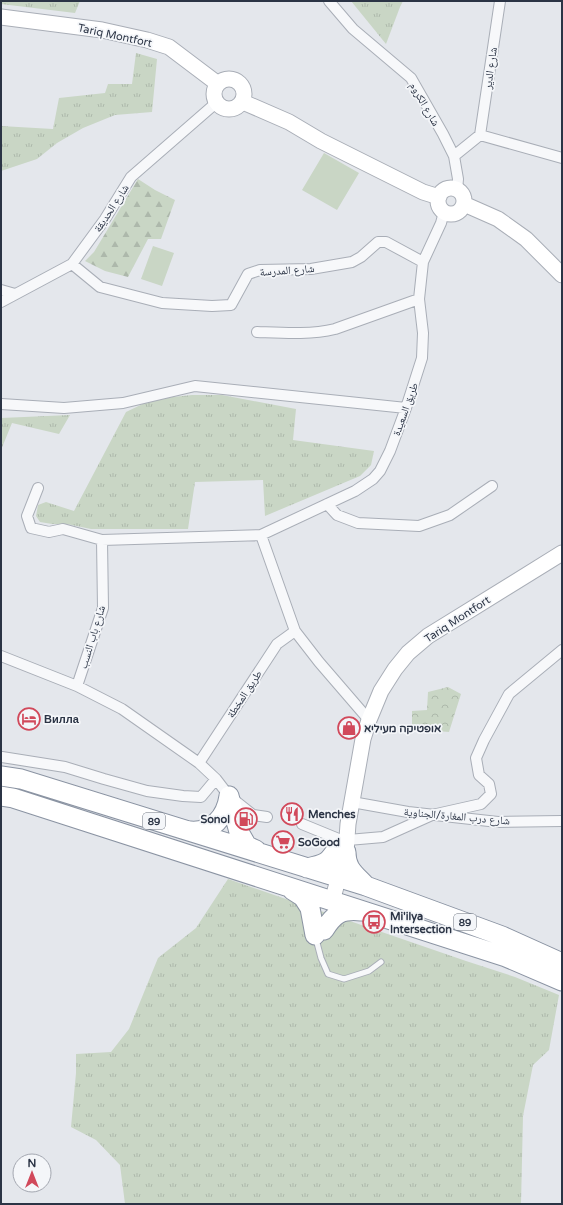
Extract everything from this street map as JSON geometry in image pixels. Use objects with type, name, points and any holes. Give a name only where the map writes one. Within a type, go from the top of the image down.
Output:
[{"type":"highway","name":"89","points":[[2,766],[21,779],[366,886],[502,936],[562,963]]},
{"type":"highway","name":"89","points":[[1,796],[13,798],[285,886],[324,913],[364,912],[506,957],[562,981]]},
{"type":"highway","points":[[184,830],[199,832],[214,826],[222,817],[228,805],[229,796]]},
{"type":"highway","points":[[229,796],[239,832],[247,846],[266,856]]},
{"type":"highway","points":[[307,868],[327,862],[343,845]]},
{"type":"highway","points":[[343,845],[349,868],[366,886]]},
{"type":"highway","points":[[285,886],[302,897],[310,908],[324,913],[332,918],[344,912],[364,912]]},
{"type":"main road","name":"Tariq Montfort","points":[[1,17],[102,30],[147,40],[169,47],[218,84]]},
{"type":"main road","points":[[226,79],[240,83],[244,92],[243,102],[240,106],[230,110],[220,107],[214,98],[214,93],[218,84],[226,79]]},
{"type":"main road","points":[[243,102],[290,122],[321,140],[423,192],[439,197]]},
{"type":"main road","points":[[448,189],[457,190],[463,196],[463,208],[456,214],[444,212],[439,206],[439,197],[441,193],[448,189]]},
{"type":"main road","points":[[464,204],[498,219],[526,239],[562,275]]},
{"type":"main road","name":"Tariq Montfort","points":[[324,913],[348,824],[363,738],[381,691],[395,669],[408,654],[435,632],[562,553]]},
{"type":"street","name":"شارع الكروم","points":[[329,1],[353,29],[411,78],[454,156],[458,180],[457,190]]},
{"type":"street","name":"شارع الدير","points":[[480,135],[500,1]]},
{"type":"street","name":"شارع الحديقة","points":[[1,302],[72,264],[131,178],[216,103]]},
{"type":"street","points":[[454,156],[480,135],[562,158]]},
{"type":"street","name":"طريق السعيدة","points":[[38,488],[27,516],[31,528],[49,532],[63,529],[102,540],[261,535],[355,491],[373,479],[380,471],[390,451],[422,358],[423,333],[419,299],[423,262],[441,223],[444,212]]},
{"type":"street","name":"شارع المدرسة","points":[[72,264],[100,288],[162,303],[212,306],[231,305],[248,274],[260,270],[311,269],[352,262],[361,257],[378,242],[386,242],[423,262]]},
{"type":"street","points":[[1,290],[15,294]]},
{"type":"street","points":[[257,332],[323,332],[336,329],[419,299]]},
{"type":"street","points":[[1,404],[64,408],[123,403],[196,386],[406,408]]},
{"type":"street","points":[[327,504],[336,515],[358,523],[419,526],[450,515],[492,486]]},
{"type":"street","points":[[261,535],[295,631],[319,662],[369,720]]},
{"type":"street","name":"شارع باب النسب","points":[[77,686],[103,608],[102,540]]},
{"type":"street","name":"طريق المخطة","points":[[199,763],[277,644],[295,631]]},
{"type":"street","points":[[302,824],[343,845],[383,837],[432,815],[481,804],[490,794],[489,784],[479,775],[476,758],[484,740],[509,694],[562,650]]},
{"type":"street","points":[[1,656],[77,686],[122,709],[199,763],[216,779],[229,796],[253,815],[267,817]]},
{"type":"street","points":[[2,766],[65,767],[104,780],[147,790],[184,796],[201,797],[216,779]]},
{"type":"street","name":"شارع درب المغارة/الجناوية","points":[[352,802],[408,812],[498,822],[562,820]]},
{"type":"lane","points":[[320,955],[324,913]]},
{"type":"lane","points":[[324,913],[320,955],[328,974],[344,979],[369,971],[382,962]]},
{"type":"green space","points":[[1,1],[80,1],[75,13],[1,4]]},
{"type":"green space","points":[[351,1],[403,1],[386,44]]},
{"type":"green space","points":[[136,53],[157,59],[152,112],[115,115],[83,128],[57,143],[37,159],[1,171],[1,126],[53,129],[59,98],[105,93],[108,84],[132,84]]},
{"type":"green space","points":[[324,153],[359,173],[337,210],[302,190]]},
{"type":"green space","points":[[138,179],[175,200],[161,239],[148,239],[128,277],[105,271],[85,261],[94,252]]},
{"type":"green space","points":[[153,246],[174,253],[162,286],[141,279]]},
{"type":"green space","points":[[192,395],[222,395],[296,409],[293,440],[374,451],[371,465],[360,476],[265,516],[263,480],[195,482],[188,529],[91,529],[67,524],[40,522],[36,516],[38,505],[46,502],[74,511],[126,412],[153,399]]},
{"type":"green space","points":[[70,415],[59,434],[12,423],[1,450],[1,418]]},
{"type":"green space","points":[[448,687],[461,694],[449,732],[412,729],[412,711],[427,710],[428,692]]},
{"type":"green space","points":[[228,879],[515,977],[559,995],[549,1050],[533,1065],[523,1116],[521,1204],[125,1204],[120,1165],[96,1140],[71,1127],[76,1073],[76,1054],[111,1052],[129,1029],[158,958],[196,928]]},
{"type":"place","name":"Вилла","points":[[29,719]]},
{"type":"place","name":"אופטיקה מעיליא","points":[[349,728]]},
{"type":"place","name":"Menches","points":[[292,814]]},
{"type":"place","name":"Sonol","points":[[246,819]]},
{"type":"place","name":"SoGood","points":[[283,842]]},
{"type":"place","name":"Mi'ilya Intersection","points":[[374,922]]}]
